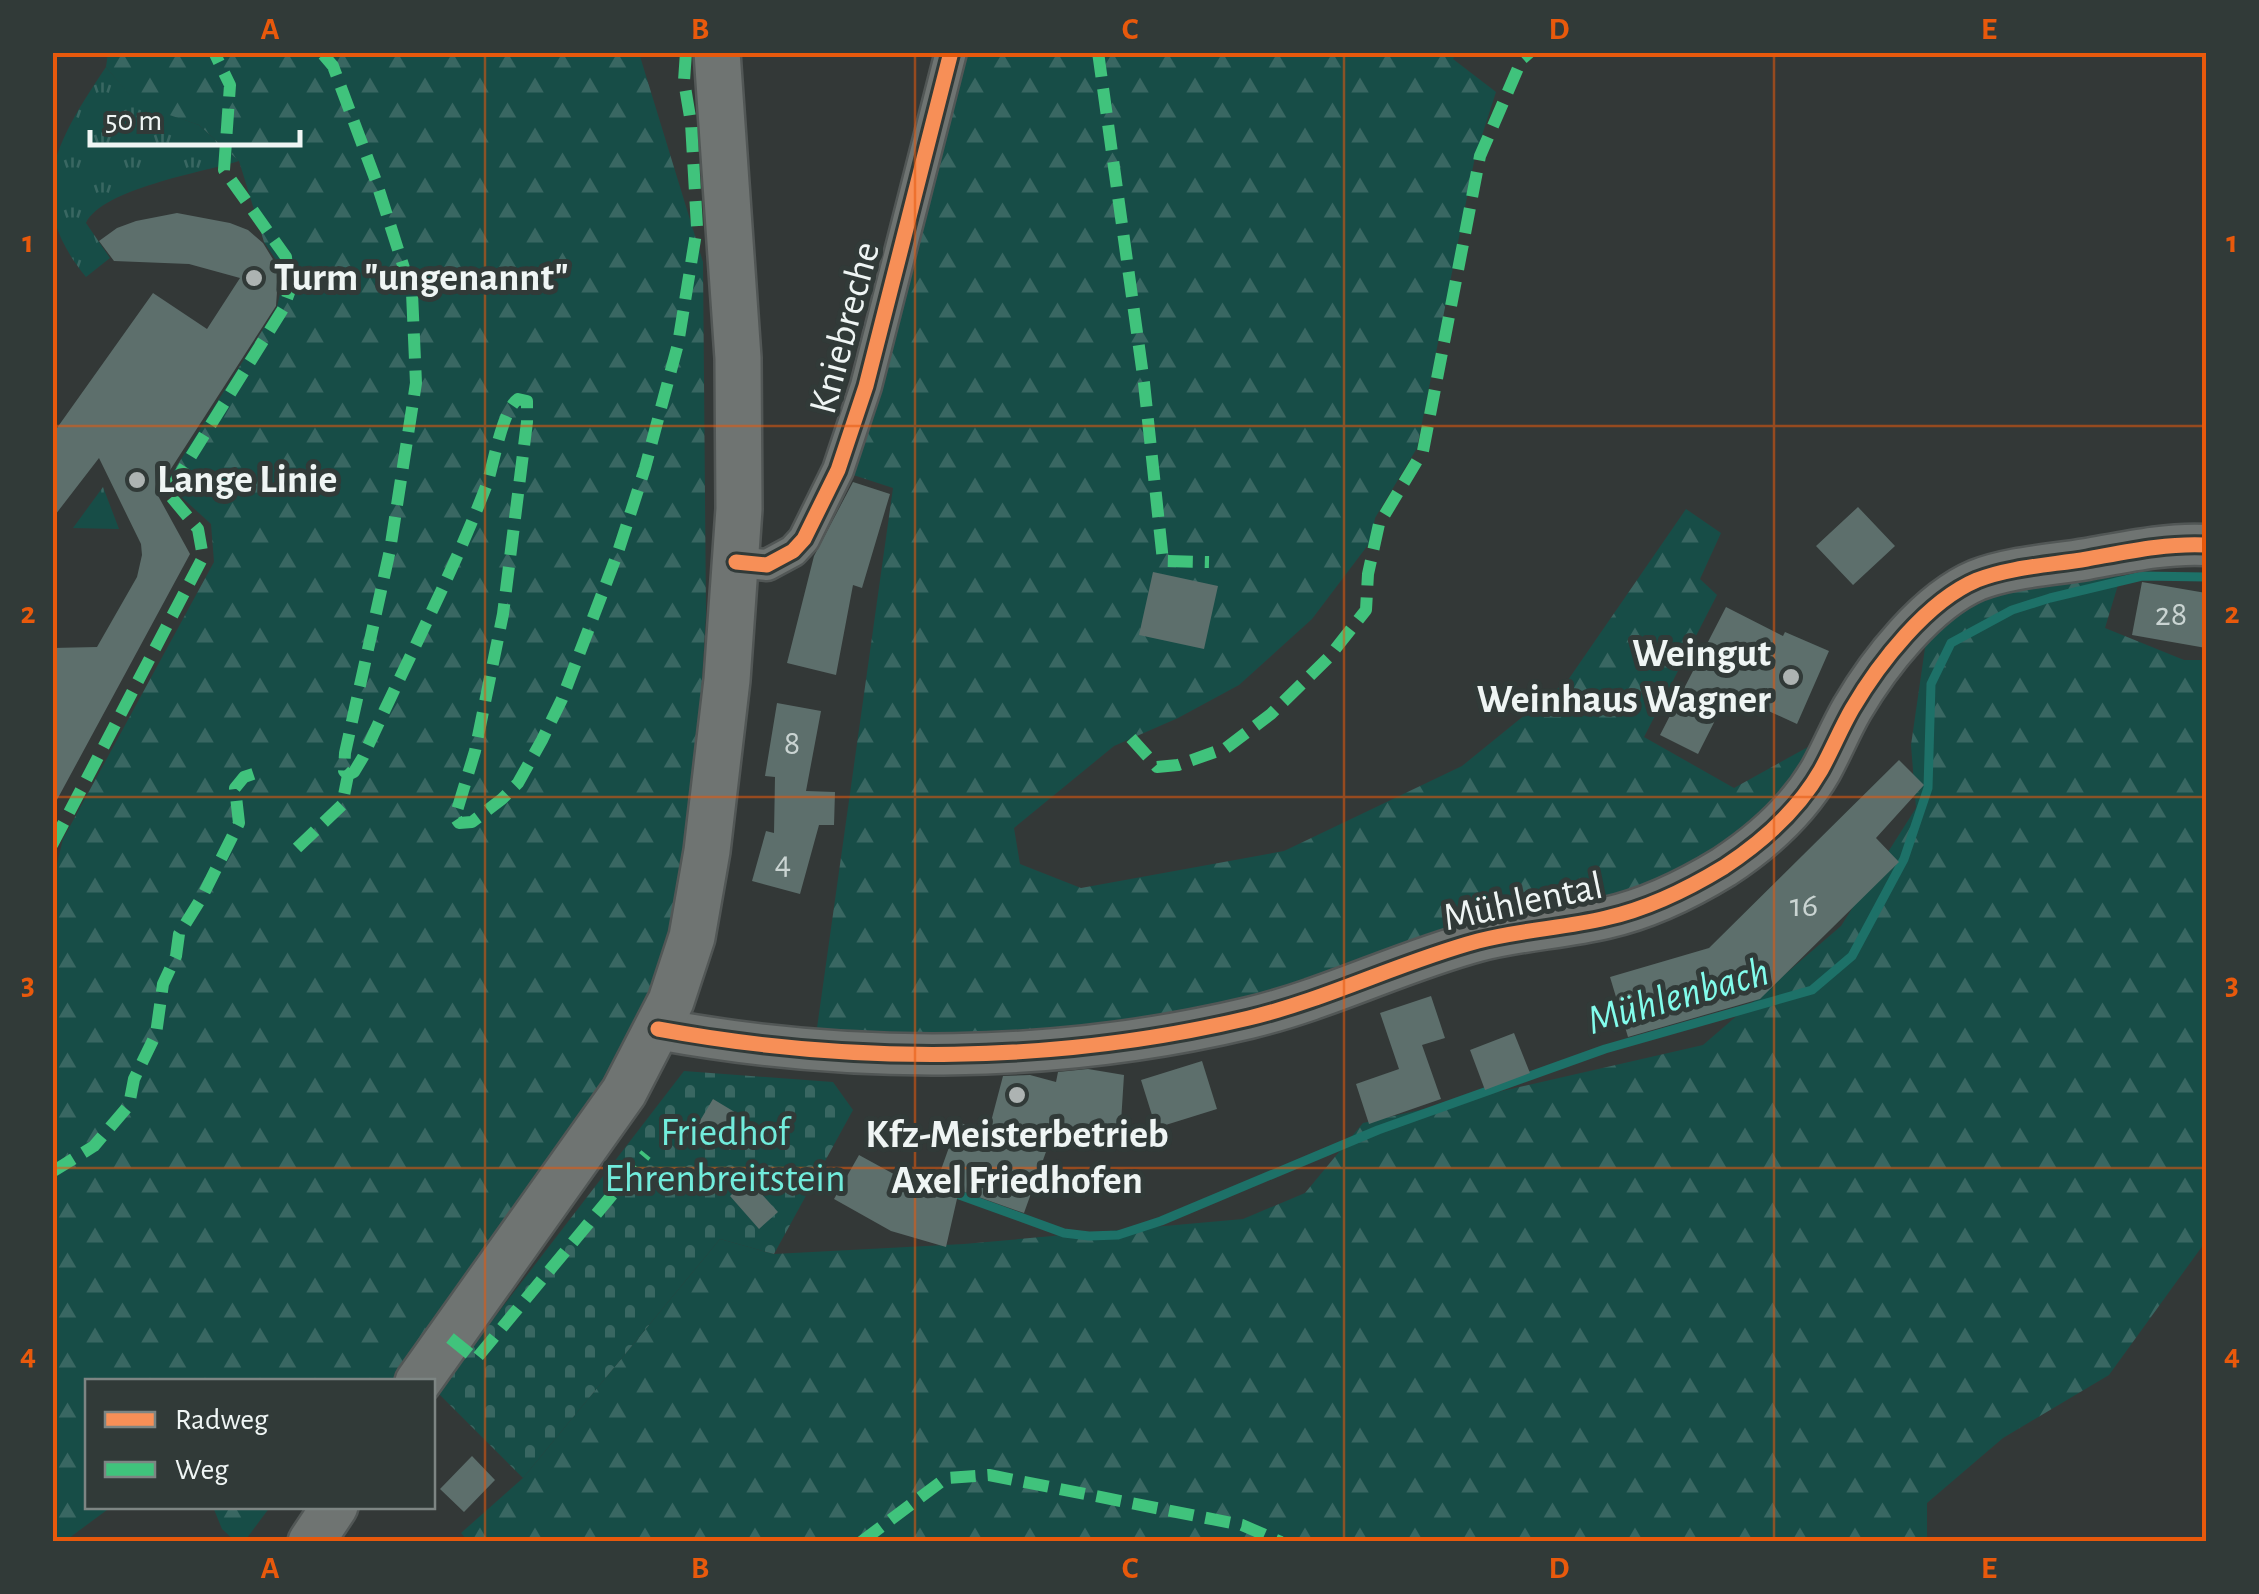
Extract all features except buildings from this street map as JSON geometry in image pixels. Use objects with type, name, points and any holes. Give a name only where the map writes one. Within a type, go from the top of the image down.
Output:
[{"type":"main road","points":[[420,1379],[591,1141],[643,1060],[685,965],[700,894],[727,680],[740,456],[732,260],[717,52]]},
{"type":"main road","points":[[311,1542],[333,1509]]},
{"type":"street","name":"Kniebreche","points":[[736,562],[767,565],[793,551],[804,539],[838,470],[866,386],[951,52]]},
{"type":"street","name":"Mühlental","points":[[658,1029],[727,1042],[911,1056],[1104,1042],[1252,1017],[1482,940],[1629,912],[1722,868],[1781,821],[1810,786],[1852,709],[1888,657],[1958,590],[2006,572],[2168,546],[2206,545]]},
{"type":"green space","points":[[108,53],[639,53],[703,262],[706,614],[690,880],[652,986],[602,1081],[549,1168],[397,1379],[85,1379],[85,1509],[108,1509],[65,1541],[53,1542],[53,880],[63,839],[214,562],[211,524],[166,483],[277,307],[281,289],[276,260],[264,242],[239,161],[199,125],[137,104],[106,67]]},
{"type":"green space","points":[[963,53],[1456,53],[1453,59],[1496,92],[1475,157],[1417,448],[1375,518],[1371,541],[1312,619],[1239,685],[1114,746],[1014,828],[1020,864],[1081,888],[1284,851],[1462,766],[1568,680],[1686,509],[1721,533],[1700,579],[1717,595],[1644,737],[1734,788],[1817,742],[1789,787],[1730,842],[1647,889],[1213,1013],[986,1039],[816,1035],[893,488],[841,471]]},
{"type":"green space","points":[[106,67],[137,103],[199,125],[239,161],[132,191],[96,211],[86,223],[110,258],[86,277],[66,248],[55,221],[53,170],[73,120]]},
{"type":"green space","points":[[103,487],[119,529],[73,528]]},
{"type":"green space","points":[[2124,565],[2105,628],[2184,660],[2206,660],[2206,1241],[2109,1375],[2003,1438],[1927,1503],[1927,1541],[469,1542],[461,1533],[523,1478],[720,1239],[774,1254],[964,1244],[1243,1219],[1305,1193],[1363,1123],[1703,1045],[1841,926],[1916,808],[1911,745],[1927,634],[1971,597]]},
{"type":"green space","name":"Friedhof Ehrenbreitstein","points":[[684,1071],[833,1082],[853,1110],[774,1254],[720,1239],[523,1478],[437,1392]]},
{"type":"green space","points":[[214,1509],[269,1509],[244,1542],[235,1541],[222,1529]]},
{"type":"waterway","name":"Mühlenbach","points":[[951,1192],[1064,1233],[1118,1235],[1161,1221],[1378,1130],[1605,1049],[1812,990],[1852,956],[1904,859],[1928,788],[1931,684],[1951,643],[2012,610],[2050,598],[2142,576],[2206,577]]},
{"type":"marked path","points":[[52,845],[203,557],[198,529],[168,493],[283,309],[289,293],[286,257],[224,170],[230,85],[214,52]]},
{"type":"marked path","points":[[297,848],[342,805],[348,775],[344,771],[345,753],[390,550],[416,383],[412,293],[333,66],[321,52]]},
{"type":"marked path","points":[[348,775],[363,757],[443,588],[487,484],[507,414],[518,399],[527,401],[527,422],[503,614],[475,751],[455,817],[459,823],[472,822],[518,783],[562,699],[618,552],[678,344],[697,227],[691,123],[684,81],[686,52]]},
{"type":"marked path","points":[[1098,52],[1144,383],[1163,561],[1209,562]]},
{"type":"marked path","points":[[1131,738],[1157,767],[1178,765],[1226,748],[1271,714],[1329,657],[1366,610],[1368,574],[1379,524],[1423,451],[1480,156],[1522,59],[1530,52]]},
{"type":"marked path","points":[[52,1172],[94,1146],[129,1105],[134,1079],[156,1034],[163,984],[176,956],[179,934],[239,823],[235,788],[244,777],[259,772]]},
{"type":"marked path","points":[[450,1338],[476,1359],[646,1154]]},
{"type":"marked path","points":[[861,1542],[946,1478],[989,1475],[1242,1525],[1281,1542]]},
{"type":"cycle path","points":[[736,562],[767,565],[793,551],[804,539],[838,470],[866,386],[951,52]]},
{"type":"cycle path","points":[[658,1029],[731,1041],[880,1053],[1029,1051],[1103,1044],[1249,1018],[1478,941],[1637,909],[1724,867],[1778,824],[1812,785],[1876,672],[1906,635],[1958,590],[1977,580],[2017,569],[2161,547],[2206,545]]},
{"type":"place","name":"Turm \"ungenannt\"","points":[[254,278]]},
{"type":"place","name":"Lange Linie","points":[[137,480]]},
{"type":"place","name":"Weingut Weinhaus Wagner","points":[[1791,677]]},
{"type":"place","name":"Kfz-Meisterbetrieb Axel Friedhofen","points":[[1017,1095]]}]
